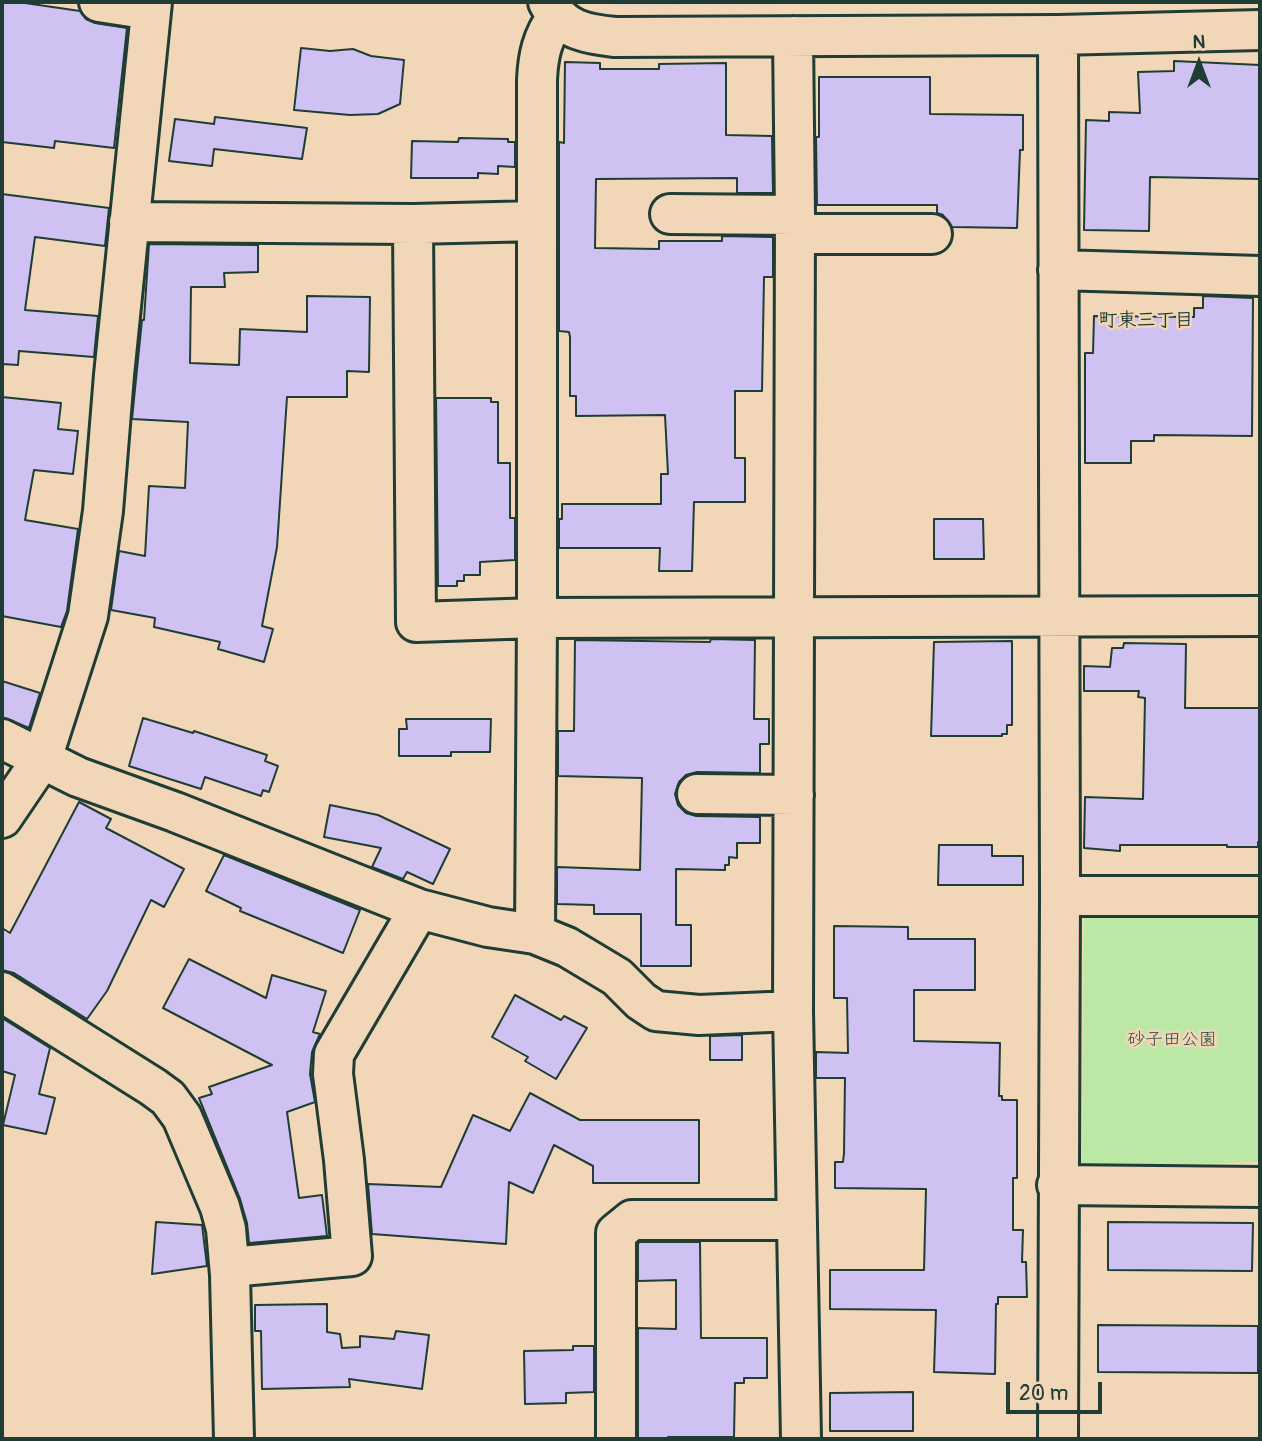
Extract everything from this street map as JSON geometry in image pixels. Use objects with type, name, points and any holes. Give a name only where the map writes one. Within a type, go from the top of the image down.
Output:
[{"type":"street","points":[[2,818],[42,759],[88,616],[103,511],[152,6],[99,2]]},
{"type":"street","points":[[535,934],[538,67],[540,48],[553,9],[579,31],[615,37],[1058,35],[1260,30]]},
{"type":"street","points":[[1058,35],[1058,1439]]},
{"type":"street","points":[[793,36],[793,1011],[801,1439]]},
{"type":"street","points":[[670,214],[932,234]]},
{"type":"street","points":[[129,222],[413,224],[537,221]]},
{"type":"street","points":[[413,224],[416,622],[537,618],[1260,617]]},
{"type":"street","points":[[1058,270],[1260,276]]},
{"type":"street","points":[[2,739],[78,777],[175,812],[419,909],[488,927],[535,934],[567,947],[617,977],[641,1001],[656,1011],[699,1015],[793,1011]]},
{"type":"street","points":[[697,794],[794,795]]},
{"type":"street","points":[[1060,897],[1260,896]]},
{"type":"street","points":[[230,1267],[352,1256],[333,1074],[334,1054],[419,909]]},
{"type":"street","points":[[2,992],[153,1087],[182,1117],[220,1207],[229,1247],[234,1439]]},
{"type":"street","points":[[1058,1185],[1260,1187]]},
{"type":"street","points":[[616,1439],[616,1233],[632,1220],[797,1220]]},
{"type":"shaded area","points":[[612,2],[939,2],[617,6]]},
{"type":"green space","name":"砂子田公園","points":[[1260,909],[1260,1162],[1082,1167],[1084,917]]},
{"type":"building","points":[[2,2],[80,11],[86,19],[95,23],[127,28],[114,148],[55,141],[54,148],[2,142]]},
{"type":"building","points":[[301,48],[330,51],[353,49],[371,56],[404,60],[400,104],[378,114],[350,115],[294,110]]},
{"type":"building","points":[[1174,61],[1260,65],[1260,179],[1150,177],[1149,231],[1084,230],[1086,120],[1109,121],[1109,112],[1140,113],[1138,72],[1174,71]]},
{"type":"building","points":[[565,62],[600,63],[600,69],[659,69],[659,64],[726,63],[726,135],[772,136],[773,193],[737,193],[737,178],[596,179],[595,248],[659,249],[659,241],[722,241],[722,236],[773,237],[773,277],[764,277],[762,391],[735,391],[735,458],[745,458],[745,502],[694,502],[692,571],[659,571],[660,548],[559,548],[562,504],[661,504],[661,474],[668,474],[665,415],[576,416],[576,396],[570,396],[570,337],[569,332],[559,331],[559,142],[564,143]]},
{"type":"building","points":[[819,77],[930,77],[930,114],[1023,115],[1017,228],[952,227],[943,215],[937,213],[937,205],[817,205]]},
{"type":"building","points":[[215,117],[307,128],[302,159],[214,149],[212,166],[169,161],[175,119],[214,124]]},
{"type":"building","points":[[459,138],[508,139],[508,142],[515,142],[515,167],[498,166],[498,174],[478,173],[478,178],[411,178],[412,141],[458,142]]},
{"type":"building","points":[[2,194],[109,208],[105,246],[35,237],[25,310],[98,316],[94,357],[19,351],[18,365],[2,364]]},
{"type":"building","points":[[149,244],[258,245],[258,272],[224,273],[225,287],[191,287],[190,363],[239,365],[240,329],[307,332],[307,296],[370,297],[369,372],[347,371],[347,397],[287,397],[277,547],[262,626],[273,629],[264,662],[218,649],[220,642],[154,627],[155,618],[111,610],[119,551],[145,556],[149,486],[185,488],[188,422],[132,419],[144,320]]},
{"type":"building","points":[[1203,296],[1253,298],[1252,436],[1154,435],[1154,441],[1131,441],[1131,463],[1085,463],[1085,353],[1093,353],[1094,316],[1194,317],[1194,308],[1203,308]]},
{"type":"building","points":[[2,397],[61,403],[58,429],[78,431],[73,474],[34,470],[25,520],[78,529],[67,611],[61,627],[2,616]]},
{"type":"building","points":[[436,398],[491,398],[491,402],[498,402],[498,463],[510,463],[510,518],[515,518],[515,560],[480,562],[480,575],[464,575],[464,581],[457,581],[457,586],[438,586]]},
{"type":"building","points":[[934,519],[983,519],[984,559],[934,559]]},
{"type":"building","points":[[711,639],[755,640],[754,719],[769,719],[769,744],[760,744],[760,773],[697,772],[686,775],[679,782],[675,794],[678,805],[686,813],[696,816],[760,817],[760,843],[737,843],[737,858],[729,857],[729,865],[725,865],[725,870],[676,869],[676,925],[691,925],[691,966],[641,966],[641,914],[594,914],[594,905],[557,904],[557,867],[640,870],[642,778],[558,776],[558,731],[574,731],[575,640],[710,642]]},
{"type":"building","points":[[1012,641],[1012,725],[1007,725],[1007,734],[931,736],[934,642]]},
{"type":"building","points":[[1124,643],[1186,644],[1185,708],[1260,708],[1258,847],[1120,845],[1120,851],[1084,848],[1085,797],[1143,799],[1145,698],[1138,697],[1139,691],[1084,691],[1084,666],[1110,667],[1112,648],[1123,648]]},
{"type":"building","points":[[2,681],[40,693],[29,728],[2,717]]},
{"type":"building","points":[[143,718],[193,733],[194,731],[267,755],[265,761],[278,766],[269,792],[263,790],[261,796],[205,777],[201,789],[129,766]]},
{"type":"building","points":[[406,719],[491,719],[490,752],[451,752],[451,756],[399,756],[399,729],[407,729]]},
{"type":"building","points":[[79,802],[111,819],[106,828],[184,869],[164,907],[151,900],[107,991],[87,1019],[14,973],[2,970],[2,928],[10,933]]},
{"type":"building","points":[[330,805],[378,815],[450,849],[433,884],[407,872],[403,879],[372,867],[381,848],[324,837]]},
{"type":"building","points":[[939,845],[992,845],[992,856],[1023,856],[1023,885],[938,885]]},
{"type":"building","points":[[224,855],[360,910],[343,953],[240,911],[241,908],[206,891]]},
{"type":"building","points":[[834,926],[908,927],[908,939],[975,939],[975,990],[914,990],[914,1041],[1000,1043],[999,1096],[1002,1096],[1002,1100],[1017,1100],[1017,1178],[1013,1178],[1013,1230],[1023,1230],[1022,1262],[1026,1262],[1027,1297],[998,1297],[995,1374],[934,1372],[936,1310],[830,1309],[830,1270],[924,1270],[926,1189],[835,1188],[835,1162],[843,1162],[844,1153],[845,1078],[816,1078],[816,1052],[848,1053],[847,998],[834,998]]},
{"type":"building","points":[[189,959],[266,998],[272,975],[326,991],[313,1032],[320,1034],[312,1052],[310,1074],[315,1102],[287,1112],[299,1198],[322,1195],[327,1236],[249,1243],[240,1199],[199,1098],[212,1094],[209,1087],[272,1065],[163,1008]]},
{"type":"building","points":[[515,995],[561,1020],[564,1016],[587,1028],[556,1079],[525,1061],[528,1057],[492,1037]]},
{"type":"building","points":[[2,1018],[50,1048],[39,1094],[55,1098],[46,1134],[3,1125],[15,1075],[2,1071]]},
{"type":"building","points":[[742,1035],[742,1060],[710,1060],[710,1036]]},
{"type":"building","points":[[530,1093],[580,1120],[699,1120],[699,1183],[593,1183],[593,1166],[554,1145],[533,1193],[509,1182],[506,1244],[372,1234],[368,1184],[441,1187],[473,1115],[510,1131]]},
{"type":"building","points":[[156,1222],[202,1225],[207,1266],[152,1274]]},
{"type":"building","points":[[1108,1222],[1253,1223],[1252,1271],[1108,1270]]},
{"type":"building","points":[[640,1242],[700,1242],[701,1338],[767,1338],[767,1378],[744,1378],[744,1383],[735,1383],[734,1437],[638,1439],[638,1328],[676,1329],[676,1280],[638,1281]]},
{"type":"building","points":[[327,1304],[327,1332],[340,1334],[342,1348],[360,1347],[360,1336],[394,1339],[396,1331],[429,1335],[422,1389],[349,1379],[350,1387],[262,1389],[261,1331],[255,1331],[255,1305]]},
{"type":"building","points":[[1098,1325],[1258,1326],[1258,1373],[1098,1372]]},
{"type":"building","points":[[573,1346],[594,1346],[594,1392],[566,1393],[566,1403],[525,1404],[524,1351],[573,1350]]},
{"type":"building","points":[[913,1392],[913,1431],[830,1431],[830,1393]]},
{"type":"district","name":"町東三丁目","points":[[1146,321]]}]
